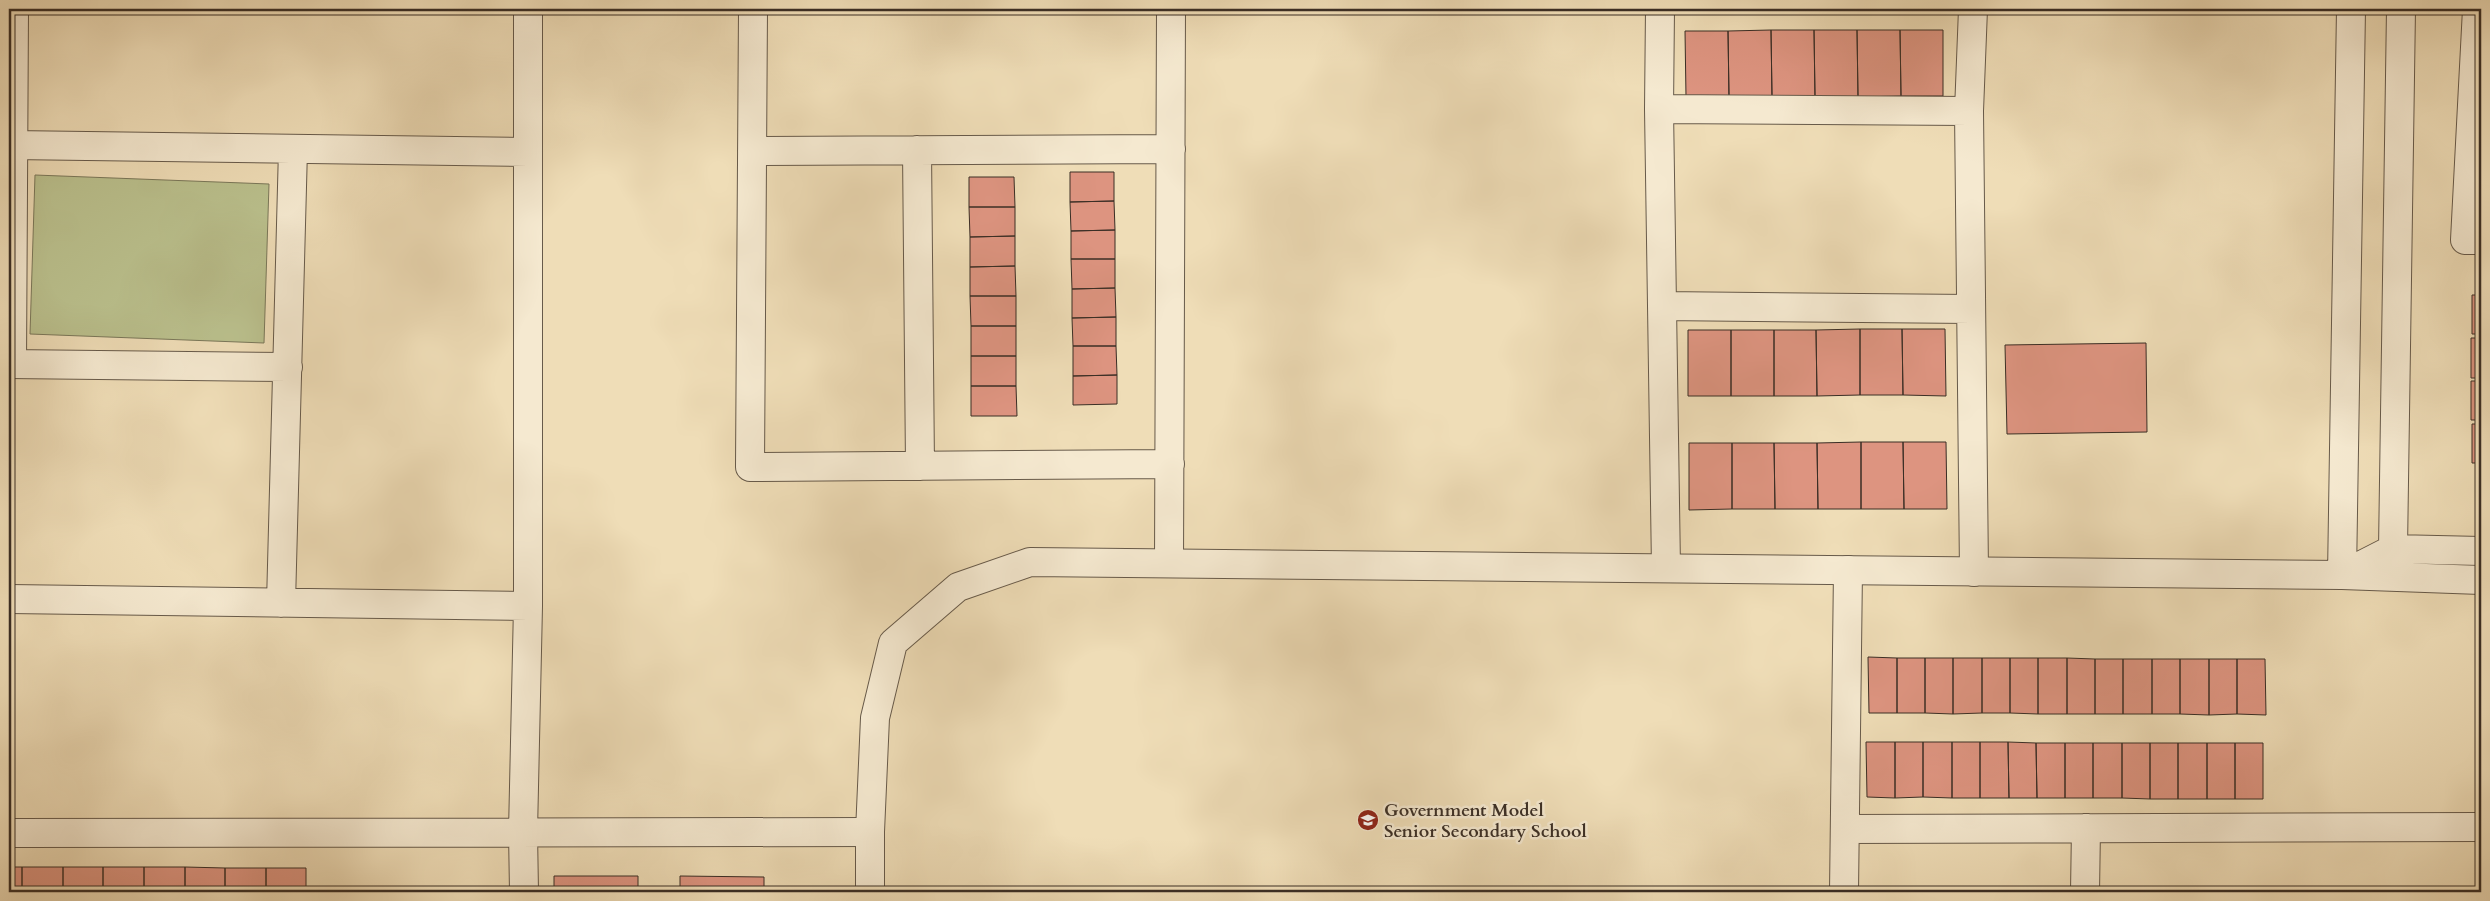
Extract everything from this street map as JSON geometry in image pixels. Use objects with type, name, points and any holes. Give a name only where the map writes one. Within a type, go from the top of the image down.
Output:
[{"type":"street","points":[[14,9],[10,364],[288,367]]},
{"type":"street","points":[[524,892],[523,832],[528,606],[528,9]]},
{"type":"street","points":[[752,9],[750,467],[1170,464]]},
{"type":"street","points":[[1169,563],[1171,9]]},
{"type":"street","points":[[1660,9],[1659,109],[1666,568]]},
{"type":"street","points":[[1973,9],[1969,111],[1974,572]]},
{"type":"street","points":[[2342,575],[2351,9]]},
{"type":"street","points":[[2393,549],[2401,9]]},
{"type":"street","points":[[2477,9],[2464,240],[2481,240]]},
{"type":"street","points":[[1659,109],[1969,111]]},
{"type":"street","points":[[12,145],[528,152]]},
{"type":"street","points":[[281,603],[293,149]]},
{"type":"street","points":[[752,151],[1171,149]]},
{"type":"street","points":[[917,150],[920,466]]},
{"type":"street","points":[[1662,306],[1971,309]]},
{"type":"street","points":[[2342,575],[2393,549],[2481,550]]},
{"type":"street","points":[[870,892],[870,832],[875,718],[893,643],[958,587],[1030,562],[2342,575],[2481,580]]},
{"type":"street","points":[[1844,892],[1848,570]]},
{"type":"street","points":[[9,599],[528,606]]},
{"type":"street","points":[[2085,892],[2086,828]]},
{"type":"street","points":[[1845,829],[2481,828]]},
{"type":"street","points":[[9,833],[870,832]]},
{"type":"green space","points":[[35,175],[269,184],[264,343],[30,334]]},
{"type":"building","points":[[1771,30],[1772,97],[1729,97],[1728,31]]},
{"type":"building","points":[[1771,30],[1814,30],[1815,97],[1772,97]]},
{"type":"building","points":[[1814,30],[1857,30],[1858,97],[1815,97]]},
{"type":"building","points":[[1857,30],[1900,30],[1901,96],[1858,97]]},
{"type":"building","points":[[1900,30],[1943,30],[1943,96],[1901,96]]},
{"type":"building","points":[[1685,31],[1728,31],[1729,97],[1686,97]]},
{"type":"building","points":[[1070,172],[1114,172],[1114,201],[1070,202]]},
{"type":"building","points":[[969,177],[1014,177],[1015,207],[969,207]]},
{"type":"building","points":[[1114,201],[1115,230],[1071,231],[1070,202]]},
{"type":"building","points":[[969,207],[1015,207],[1015,236],[970,237]]},
{"type":"building","points":[[1115,230],[1115,259],[1071,259],[1071,231]]},
{"type":"building","points":[[1015,236],[1015,266],[970,267],[970,237]]},
{"type":"building","points":[[1071,259],[1115,259],[1115,288],[1072,289]]},
{"type":"building","points":[[1015,266],[1016,296],[970,296],[970,267]]},
{"type":"building","points":[[1115,288],[1116,317],[1072,318],[1072,289]]},
{"type":"building","points":[[2472,295],[2481,295],[2481,334],[2472,334]]},
{"type":"building","points":[[970,296],[1016,296],[1016,326],[971,326]]},
{"type":"building","points":[[1116,317],[1116,346],[1073,346],[1072,318]]},
{"type":"building","points":[[971,326],[1016,326],[1016,356],[971,356]]},
{"type":"building","points":[[1860,329],[1902,329],[1903,395],[1860,395]]},
{"type":"building","points":[[1860,329],[1860,395],[1817,396],[1816,330]]},
{"type":"building","points":[[1902,329],[1945,329],[1946,396],[1903,395]]},
{"type":"building","points":[[1688,330],[1731,330],[1731,396],[1688,396]]},
{"type":"building","points":[[1731,330],[1774,330],[1774,396],[1731,396]]},
{"type":"building","points":[[1774,330],[1816,330],[1817,396],[1774,396]]},
{"type":"building","points":[[2471,338],[2481,338],[2481,378],[2471,378]]},
{"type":"building","points":[[2146,343],[2147,432],[2007,434],[2005,345]]},
{"type":"building","points":[[1073,346],[1116,346],[1117,375],[1073,376]]},
{"type":"building","points":[[971,356],[1016,356],[1016,386],[971,386]]},
{"type":"building","points":[[1117,375],[1117,404],[1073,405],[1073,376]]},
{"type":"building","points":[[2471,381],[2481,381],[2481,420],[2471,420]]},
{"type":"building","points":[[971,386],[1016,386],[1017,416],[971,416]]},
{"type":"building","points":[[2472,424],[2481,424],[2481,463],[2472,463]]},
{"type":"building","points":[[1861,442],[1861,509],[1818,509],[1817,443]]},
{"type":"building","points":[[1861,442],[1903,442],[1904,509],[1861,509]]},
{"type":"building","points":[[1903,442],[1946,442],[1947,509],[1904,509]]},
{"type":"building","points":[[1689,443],[1732,443],[1732,509],[1689,510]]},
{"type":"building","points":[[1732,443],[1774,443],[1775,509],[1732,509]]},
{"type":"building","points":[[1774,443],[1817,443],[1818,509],[1775,509]]},
{"type":"building","points":[[1868,657],[1897,658],[1897,713],[1869,713]]},
{"type":"building","points":[[1897,658],[1925,658],[1925,713],[1897,713]]},
{"type":"building","points":[[1925,658],[1953,658],[1953,714],[1925,713]]},
{"type":"building","points":[[1953,658],[1982,658],[1982,713],[1953,714]]},
{"type":"building","points":[[1982,658],[2010,658],[2010,713],[1982,713]]},
{"type":"building","points":[[2010,658],[2038,658],[2038,714],[2010,713]]},
{"type":"building","points":[[2038,658],[2067,658],[2067,714],[2038,714]]},
{"type":"building","points":[[2067,658],[2095,659],[2095,714],[2067,714]]},
{"type":"building","points":[[2095,659],[2123,659],[2123,714],[2095,714]]},
{"type":"building","points":[[2123,659],[2152,659],[2152,714],[2123,714]]},
{"type":"building","points":[[2152,659],[2180,659],[2180,714],[2152,714]]},
{"type":"building","points":[[2180,659],[2209,659],[2209,715],[2180,714]]},
{"type":"building","points":[[2209,659],[2237,659],[2237,714],[2209,715]]},
{"type":"building","points":[[2237,659],[2265,659],[2266,715],[2237,714]]},
{"type":"building","points":[[1866,742],[1895,742],[1895,798],[1867,797]]},
{"type":"building","points":[[1895,742],[1923,742],[1923,797],[1895,798]]},
{"type":"building","points":[[1923,742],[1952,742],[1952,798],[1923,797]]},
{"type":"building","points":[[1952,742],[1980,742],[1980,798],[1952,798]]},
{"type":"building","points":[[1980,742],[2008,742],[2009,798],[1980,798]]},
{"type":"building","points":[[2008,742],[2036,743],[2037,798],[2009,798]]},
{"type":"building","points":[[2036,743],[2065,743],[2065,798],[2037,798]]},
{"type":"building","points":[[2065,743],[2093,743],[2093,798],[2065,798]]},
{"type":"building","points":[[2093,743],[2122,743],[2122,798],[2093,798]]},
{"type":"building","points":[[2122,743],[2150,743],[2150,799],[2122,798]]},
{"type":"building","points":[[2150,743],[2178,743],[2178,799],[2150,799]]},
{"type":"building","points":[[2178,743],[2207,743],[2207,799],[2178,799]]},
{"type":"building","points":[[2207,743],[2235,743],[2235,799],[2207,799]]},
{"type":"building","points":[[2235,743],[2263,743],[2263,799],[2235,799]]},
{"type":"building","points":[[9,867],[22,867],[22,892],[9,892]]},
{"type":"building","points":[[22,867],[63,867],[63,892],[22,892]]},
{"type":"building","points":[[63,867],[103,867],[103,892],[63,892]]},
{"type":"building","points":[[103,867],[144,867],[144,892],[103,892]]},
{"type":"building","points":[[144,867],[185,867],[185,892],[144,892]]},
{"type":"building","points":[[185,867],[225,868],[225,892],[185,892]]},
{"type":"building","points":[[225,868],[266,868],[266,892],[225,892]]},
{"type":"building","points":[[266,868],[306,868],[306,892],[266,892]]},
{"type":"building","points":[[554,876],[638,876],[638,892],[554,892]]},
{"type":"building","points":[[680,876],[764,877],[764,892],[680,892]]},
{"type":"place","name":"Government Model Senior Secondary School","points":[[1368,820]]}]
